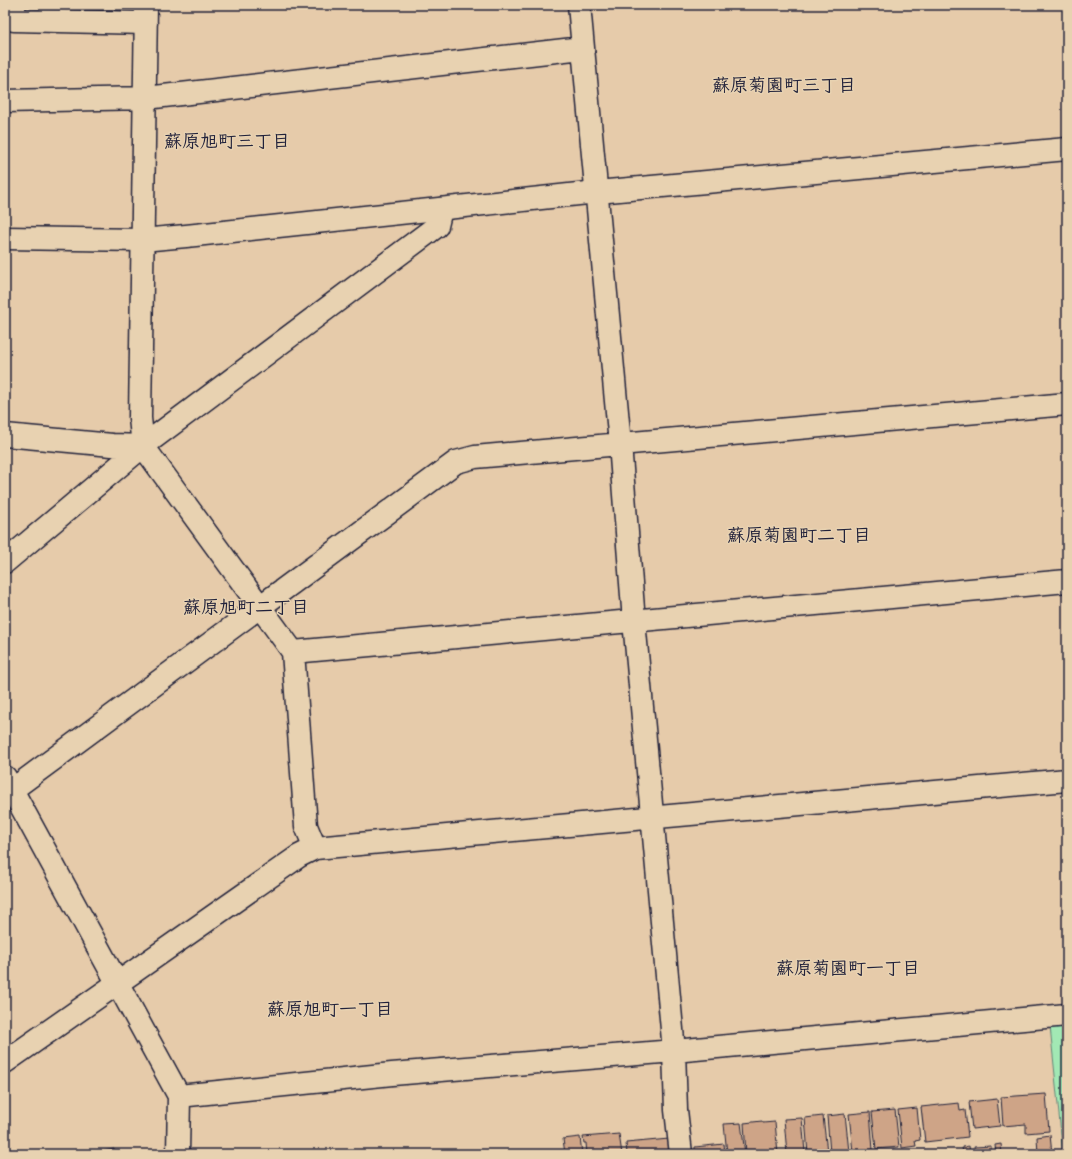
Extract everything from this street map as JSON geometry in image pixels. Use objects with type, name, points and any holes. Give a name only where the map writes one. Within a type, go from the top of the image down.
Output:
[{"type":"street","points":[[14,5],[14,20],[146,14],[146,98],[142,240],[140,418],[143,446],[293,652],[306,826],[315,848]]},
{"type":"street","points":[[579,5],[674,1051],[676,1110],[681,1154]]},
{"type":"street","points":[[5,101],[146,98],[582,48]]},
{"type":"street","points":[[5,238],[142,240],[597,192],[1067,149]]},
{"type":"street","points":[[5,562],[143,446],[437,226],[441,209]]},
{"type":"street","points":[[178,1154],[178,1096],[118,983],[7,787],[260,607],[456,462],[475,457],[1067,404]]},
{"type":"street","points":[[5,435],[112,445],[143,446]]},
{"type":"street","points":[[293,652],[1067,581]]},
{"type":"street","points":[[5,1062],[299,856],[315,848],[1067,780]]},
{"type":"street","points":[[178,1096],[392,1074],[674,1051],[1067,1015]]},
{"type":"green space","points":[[1067,1024],[1067,1154],[1063,1154],[1050,1026]]},
{"type":"building","points":[[1046,1094],[1049,1131],[1026,1133],[1026,1124],[1003,1126],[1001,1097]]},
{"type":"building","points":[[997,1099],[1000,1126],[972,1129],[969,1102]]},
{"type":"building","points":[[959,1103],[960,1111],[965,1110],[968,1137],[925,1142],[921,1107]]},
{"type":"building","points":[[917,1108],[920,1140],[915,1141],[916,1146],[902,1148],[898,1110]]},
{"type":"building","points":[[895,1110],[899,1147],[876,1149],[872,1112]]},
{"type":"building","points":[[870,1112],[873,1150],[853,1152],[849,1114]]},
{"type":"building","points":[[845,1114],[849,1152],[830,1153],[827,1116]]},
{"type":"building","points":[[823,1116],[827,1152],[808,1154],[805,1118]]},
{"type":"building","points":[[802,1118],[805,1153],[787,1154],[784,1119]]},
{"type":"building","points":[[762,1121],[763,1123],[775,1122],[778,1154],[746,1154],[744,1123]]},
{"type":"building","points":[[741,1123],[745,1154],[727,1154],[724,1124]]},
{"type":"building","points":[[619,1134],[622,1154],[587,1154],[586,1143],[584,1143],[583,1137]]},
{"type":"building","points":[[1050,1135],[1052,1154],[1038,1154],[1037,1137]]},
{"type":"building","points":[[580,1137],[582,1154],[565,1154],[563,1139]]},
{"type":"building","points":[[669,1139],[671,1154],[627,1154],[626,1143]]},
{"type":"building","points":[[724,1144],[725,1154],[695,1154],[695,1147]]},
{"type":"building","points":[[1001,1144],[1002,1154],[996,1154],[995,1145]]},
{"type":"building","points":[[969,1146],[970,1154],[963,1154],[962,1147]]},
{"type":"building","points":[[991,1146],[991,1154],[975,1154],[974,1147]]},
{"type":"building","points":[[114,1149],[115,1154],[102,1154],[102,1151]]},
{"type":"district","name":"蘇原菊園町三丁目","points":[[784,85]]},
{"type":"district","name":"蘇原旭町三丁目","points":[[227,141]]},
{"type":"district","name":"蘇原菊園町二丁目","points":[[799,535]]},
{"type":"district","name":"蘇原旭町二丁目","points":[[246,607]]},
{"type":"district","name":"蘇原菊園町一丁目","points":[[848,968]]},
{"type":"district","name":"蘇原旭町一丁目","points":[[330,1009]]}]
